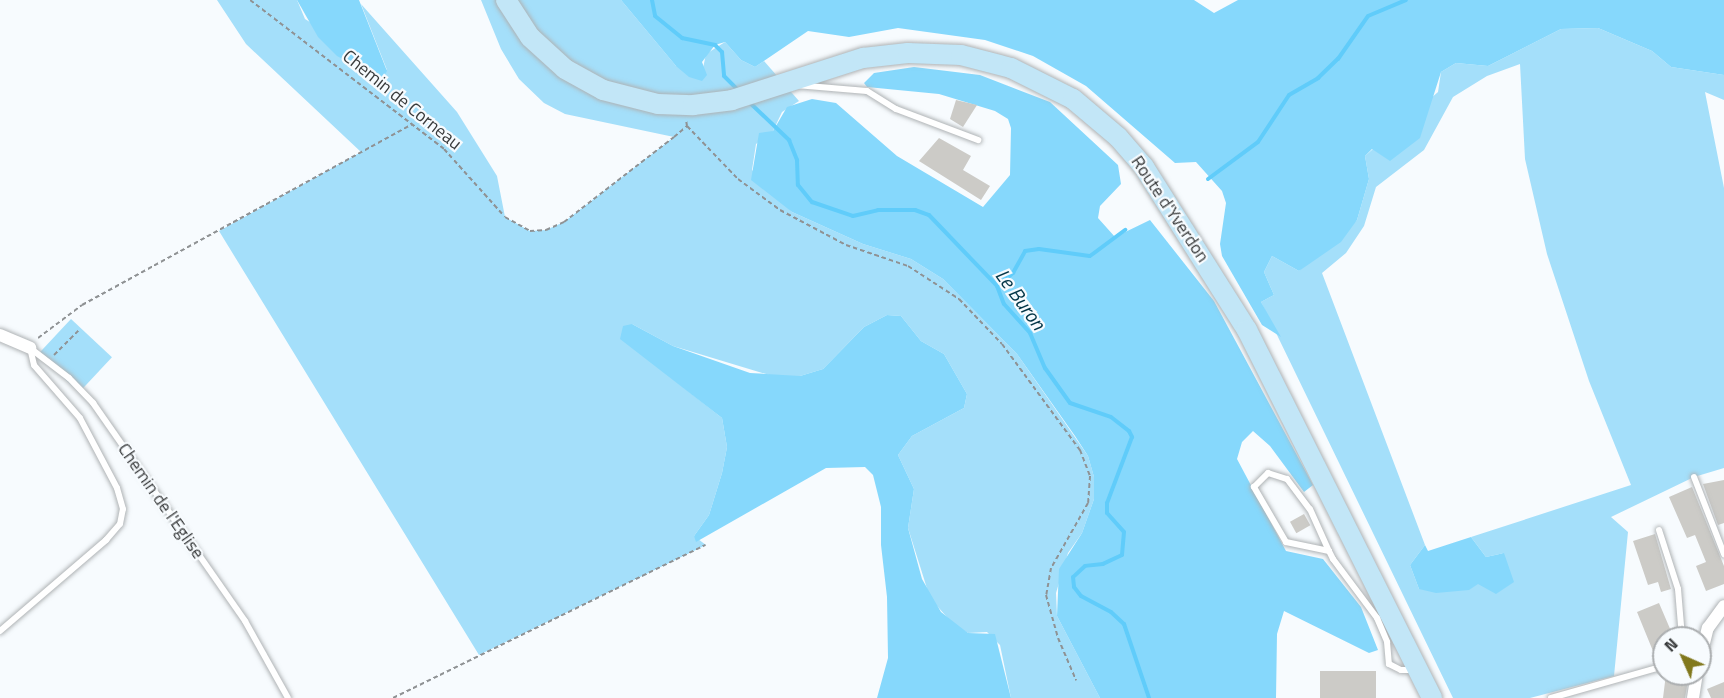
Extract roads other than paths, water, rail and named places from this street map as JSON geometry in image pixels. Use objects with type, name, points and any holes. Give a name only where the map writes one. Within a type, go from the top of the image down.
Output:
[{"type":"main road","name":"Route d'Yverdon","points":[[507,0],[540,48],[582,80],[629,99],[683,105],[714,103],[885,55],[961,56],[1011,68],[1055,88],[1105,125],[1158,186],[1247,330],[1432,698]]},
{"type":"street","name":"Chemin de l'Eglise","points":[[0,335],[30,348]]},
{"type":"street","points":[[1709,626],[1724,606]]},
{"type":"lane","points":[[792,80],[798,87],[867,91],[896,109],[978,140]]},
{"type":"lane","points":[[0,631],[106,540],[120,524],[123,509],[117,488],[80,418],[34,365],[30,348]]},
{"type":"lane","name":"Chemin de l'Eglise","points":[[30,348],[48,361],[93,403],[245,621],[288,698]]},
{"type":"lane","points":[[1329,551],[1286,542],[1254,487],[1268,473],[1287,479],[1310,509],[1329,551],[1377,618],[1387,642],[1389,664],[1401,670],[1418,670]]},
{"type":"lane","points":[[1694,477],[1724,554]]},
{"type":"lane","points":[[1659,530],[1678,589],[1681,626]]},
{"type":"lane","points":[[1551,698],[1652,669]]},
{"type":"waterway","name":"Le Buron","points":[[652,0],[655,16],[682,38],[715,45],[722,52],[724,76],[739,91]]},
{"type":"waterway","points":[[1208,179],[1258,142],[1289,95],[1318,78],[1338,59],[1368,16],[1406,0]]},
{"type":"waterway","name":"Le Buron","points":[[748,101],[789,140],[797,160],[798,185],[812,202],[853,216],[878,210],[915,210],[929,215],[997,286],[1004,304],[1030,333],[1045,368],[1070,403],[1111,417],[1129,431],[1132,437],[1107,503],[1107,513],[1124,532],[1122,555],[1103,564],[1085,566],[1073,577],[1074,587],[1081,596],[1111,612],[1124,624],[1149,698]]},
{"type":"waterway","points":[[997,286],[1013,273],[1025,251],[1039,249],[1090,256],[1125,230]]}]
